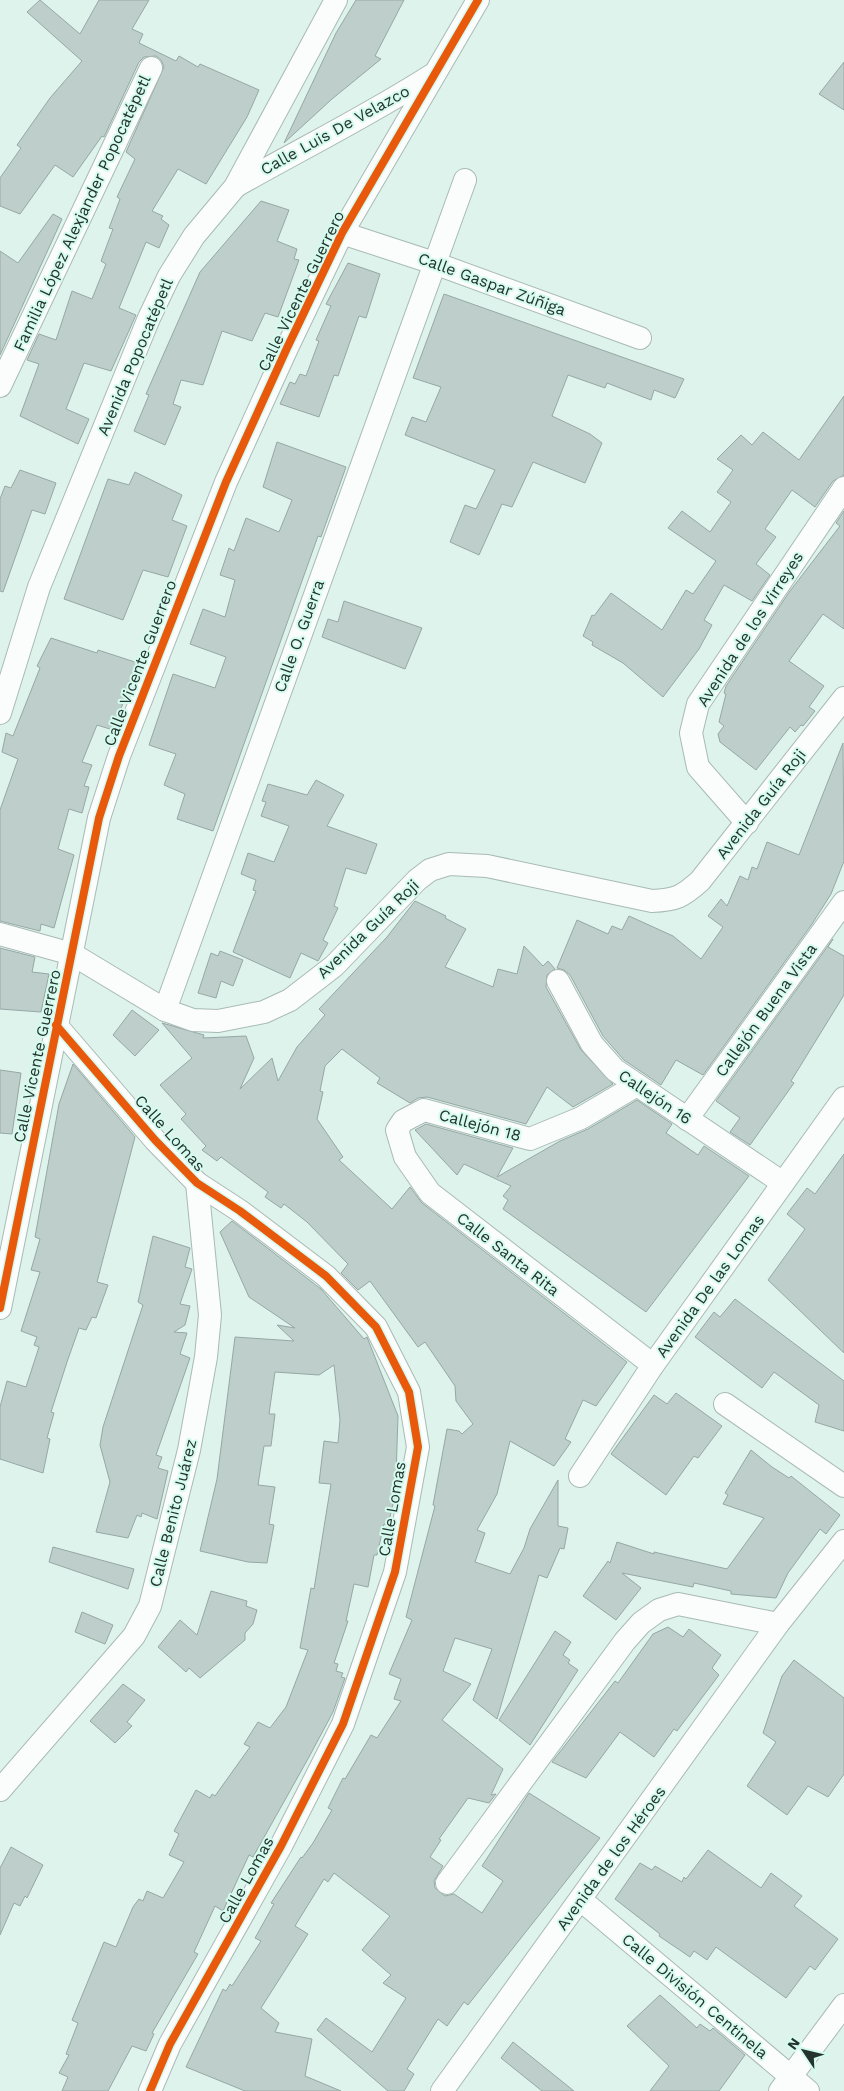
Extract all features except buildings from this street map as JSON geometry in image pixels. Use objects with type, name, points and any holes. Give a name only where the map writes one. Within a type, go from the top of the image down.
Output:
[{"type":"street","name":"Avenida Popocatépetl","points":[[0,714],[39,587],[168,276],[194,236],[235,187],[336,0]]},
{"type":"street","points":[[435,73],[478,0]]},
{"type":"street","name":"Familia López Alexjander Popocatépetl","points":[[0,386],[151,68]]},
{"type":"street","name":"Calle Luis De Velazco","points":[[235,187],[336,133],[435,73]]},
{"type":"street","name":"Calle Vicente Guerrero","points":[[0,1308],[99,818],[119,756],[226,482],[291,340],[342,234],[435,73]]},
{"type":"street","name":"Calle O. Guerra","points":[[165,1010],[465,180]]},
{"type":"street","name":"Calle Gaspar Zúñiga","points":[[342,234],[434,263],[640,338]]},
{"type":"street","name":"Avenida de los Virreyes","points":[[746,823],[698,767],[691,733],[698,704],[844,488]]},
{"type":"street","name":"Avenida Guía Roji","points":[[0,934],[72,954],[165,1010],[193,1020],[218,1021],[264,1012],[290,1000],[334,966],[417,880],[430,870],[449,864],[487,866],[652,901],[674,900],[684,895],[700,881],[844,698]]},
{"type":"street","name":"Callejón Buena Vista","points":[[687,1119],[844,902]]},
{"type":"street","name":"Callejón 16","points":[[558,981],[592,1044],[603,1059],[637,1085],[784,1183]]},
{"type":"street","name":"Calle Lomas","points":[[56,1025],[155,1140],[197,1183],[240,1211],[326,1276],[376,1327],[409,1392],[418,1447],[395,1572],[342,1724],[281,1846],[170,2044],[150,2091]]},
{"type":"street","name":"Callejón 18","points":[[403,1120],[424,1110],[530,1138],[581,1118],[637,1085]]},
{"type":"street","name":"Avenida De las Lomas","points":[[580,1476],[653,1366],[844,1098]]},
{"type":"street","name":"Calle Santa Rita","points":[[403,1120],[397,1130],[405,1157],[430,1193],[653,1366]]},
{"type":"street","name":"Calle Benito Juárez","points":[[0,1790],[134,1636],[150,1606],[189,1450],[206,1357],[210,1315],[197,1183]]},
{"type":"street","points":[[725,1404],[844,1486]]},
{"type":"street","name":"Avenida de los Héroes","points":[[442,2091],[778,1624],[844,1541]]},
{"type":"street","points":[[447,1883],[625,1640],[641,1623],[659,1610],[678,1604],[778,1624]]},
{"type":"street","name":"Calle División Centinela","points":[[581,1900],[785,2084],[808,2091]]},
{"type":"street","points":[[785,2084],[844,2005]]},
{"type":"cycle path","points":[[0,1308],[99,818],[119,756],[226,482],[287,348],[342,233],[478,0]]},
{"type":"cycle path","points":[[56,1025],[155,1140],[197,1183],[240,1211],[326,1276],[376,1327],[409,1392],[418,1447],[395,1572],[343,1724],[281,1846],[170,2044],[150,2091]]}]
